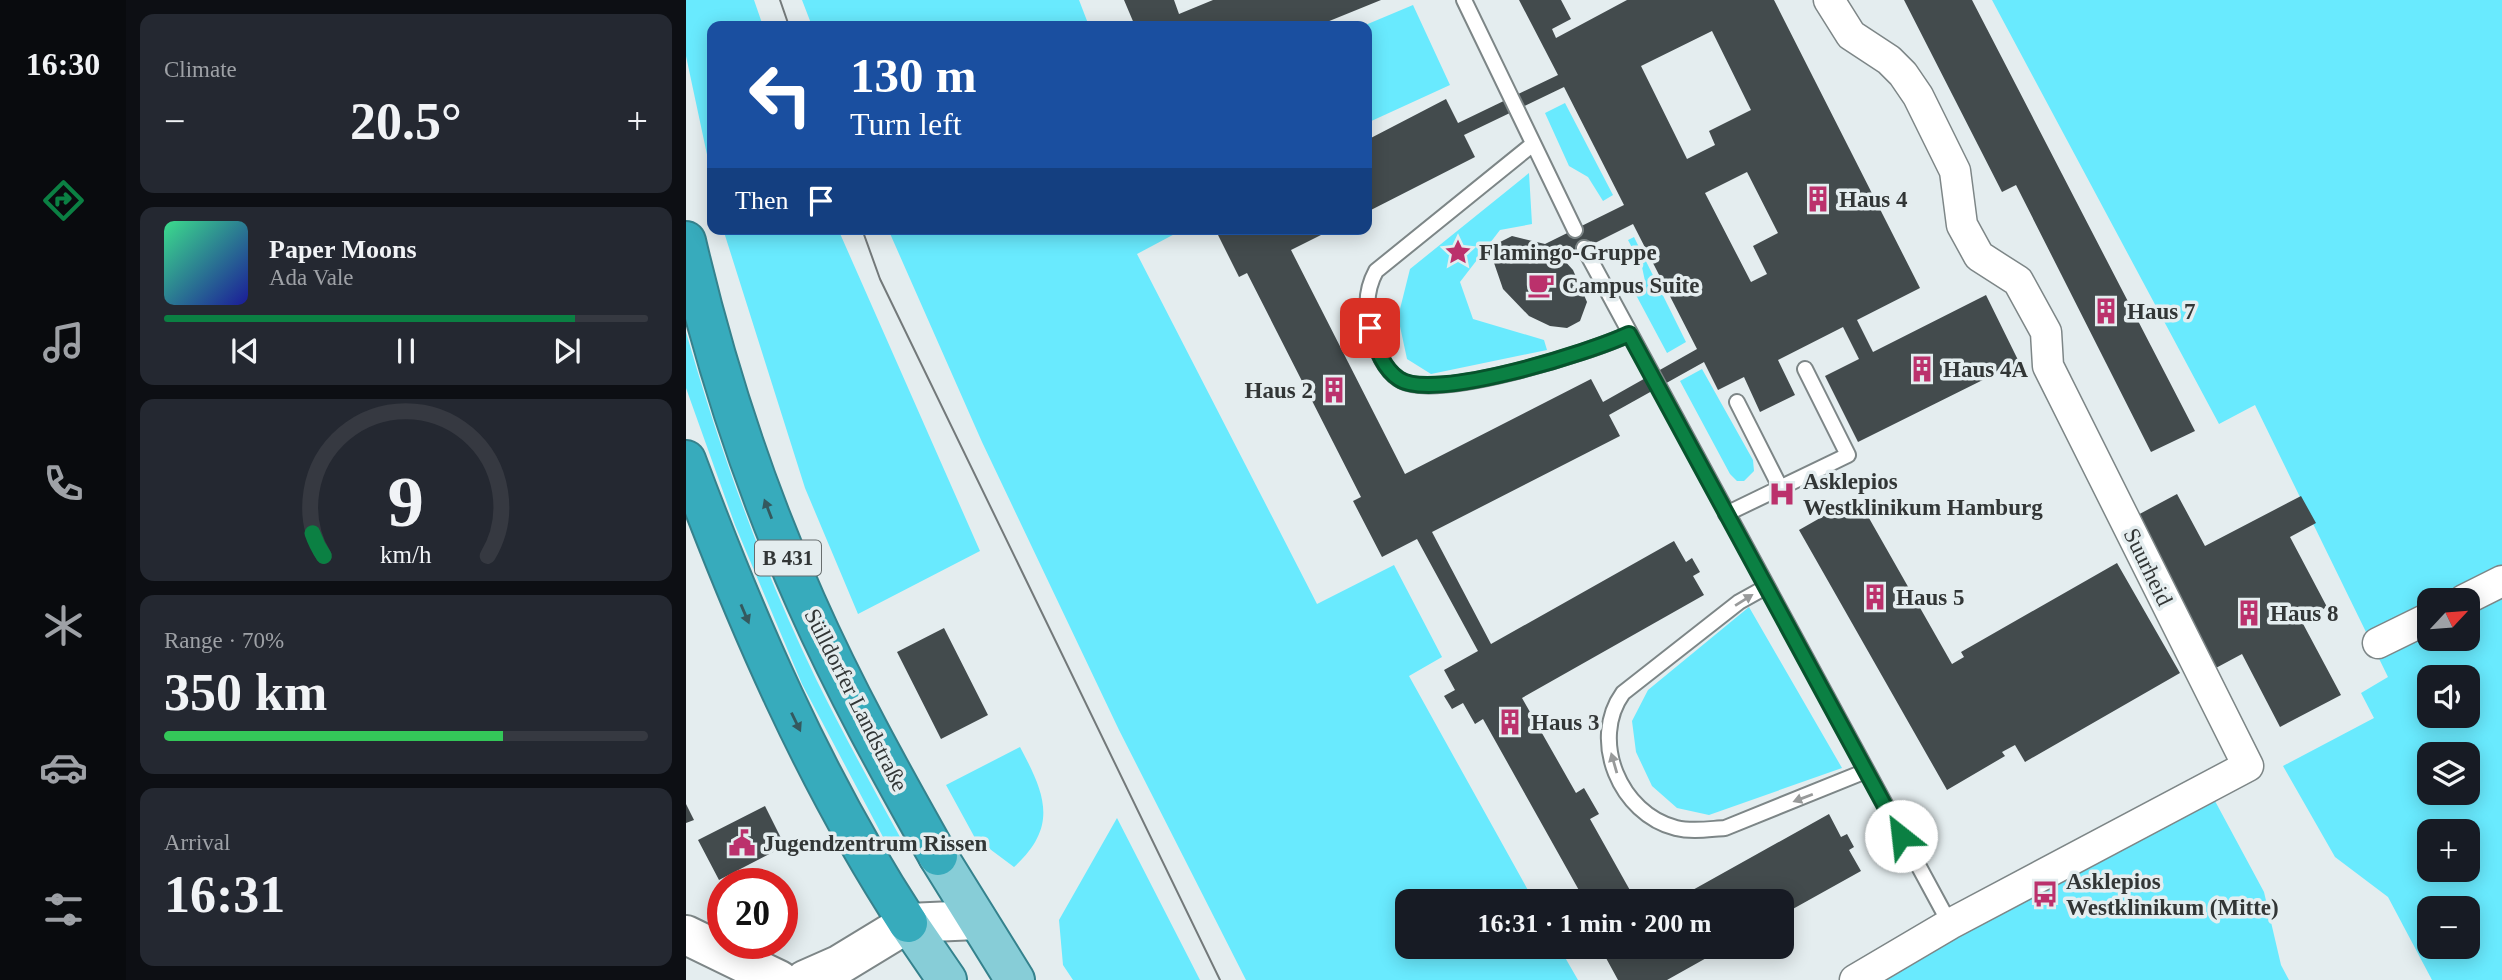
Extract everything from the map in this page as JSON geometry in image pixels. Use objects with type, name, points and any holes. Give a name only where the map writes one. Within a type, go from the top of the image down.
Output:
[{"type":"highway","name":"Sülldorfer Landstraße","points":[[686,241],[720,373],[743,445],[786,554],[835,664],[939,856]]},
{"type":"highway","name":"B 431","points":[[686,460],[725,566],[765,661],[868,861],[908,923]]},
{"type":"main road","name":"Sülldorfer Landstraße","points":[[939,856],[1015,980]]},
{"type":"main road","points":[[804,980],[839,965],[908,923],[977,920]]},
{"type":"main road","points":[[937,977],[977,920]]},
{"type":"main road","name":"B 431","points":[[908,923],[937,977]]},
{"type":"main road","points":[[686,934],[779,980]]},
{"type":"street","name":"Suurheid","points":[[1829,0],[1851,36],[1903,74],[1955,171],[1962,225],[1979,256],[2018,281],[2027,295],[2046,332],[2048,366],[2248,766],[1950,924],[1855,980]]},
{"type":"street","points":[[2480,592],[2502,582]]},
{"type":"street","points":[[2378,643],[2417,624]]},
{"type":"lane","points":[[1464,0],[1575,230]]},
{"type":"lane","points":[[1533,144],[1376,271],[1369,283],[1367,313],[1381,358],[1400,380],[1427,387],[1568,358],[1629,334]]},
{"type":"lane","points":[[1584,248],[1604,280],[1629,334],[1950,924]]},
{"type":"lane","points":[[1726,514],[1848,455],[1805,369]]},
{"type":"lane","points":[[1737,402],[1780,488]]},
{"type":"lane","points":[[1766,587],[1739,602],[1623,693],[1613,707],[1608,733],[1620,781],[1630,797],[1660,822],[1688,831],[1725,828],[1866,771]]},
{"type":"shaded area","points":[[686,0],[754,0],[761,21],[707,21],[707,155],[686,56]]},
{"type":"shaded area","points":[[802,0],[1079,0],[1087,21],[810,21]]},
{"type":"shaded area","points":[[1992,0],[2502,0],[2502,980],[2432,980],[2421,959],[2480,959],[2480,896],[2417,896],[2417,952],[2388,897],[2335,857],[2283,766],[2374,718],[2361,693],[2388,677],[2255,405],[2219,424]]},
{"type":"shaded area","points":[[1413,5],[1450,85],[1372,121],[1372,22]]},
{"type":"shaded area","points":[[1565,103],[1613,195],[1603,201],[1588,177],[1569,166],[1545,113]]},
{"type":"shaded area","points":[[1529,173],[1532,224],[1500,230],[1460,282],[1473,319],[1544,340],[1547,350],[1431,374],[1407,359],[1398,317],[1410,269]]},
{"type":"shaded area","points":[[725,235],[841,235],[980,551],[858,614],[805,488]]},
{"type":"shaded area","points":[[891,235],[1173,235],[1137,254],[1317,604],[1394,565],[1442,657],[1409,676],[1527,889],[1395,889],[1395,959],[1566,959],[1578,980],[1246,980],[1119,730],[982,442]]},
{"type":"shaded area","points":[[1634,237],[1686,342],[1667,353],[1636,295],[1645,281],[1642,267],[1628,240]]},
{"type":"shaded area","points":[[686,332],[728,465],[797,639],[905,846],[892,854],[802,684],[735,525],[686,388]]},
{"type":"shaded area","points":[[1702,369],[1753,460],[1754,471],[1744,481],[1737,481],[1730,474],[1680,381]]},
{"type":"shaded area","points":[[1749,607],[1842,768],[1709,815],[1677,808],[1652,786],[1636,752],[1632,721],[1648,690]]},
{"type":"shaded area","points":[[1020,747],[1036,780],[1043,809],[1037,838],[1014,867],[975,838],[946,785]]},
{"type":"shaded area","points":[[2215,801],[2264,892],[2281,965],[2289,980],[1875,980],[1953,933],[2056,886]]},
{"type":"shaded area","points":[[1117,818],[1200,980],[1073,980],[1063,965],[1059,920]]},
{"type":"building","points":[[1124,0],[1174,0],[1179,14],[1213,0],[1381,0],[1329,21],[1133,21]]},
{"type":"building","points":[[1519,0],[1561,0],[1571,19],[1552,29],[1556,38],[1627,0],[1774,0],[1920,288],[1857,320],[1873,352],[1986,295],[2019,362],[1858,442],[1825,376],[1859,359],[1843,327],[1778,360],[1795,395],[1760,412],[1744,377],[1718,390],[1704,362],[1609,415],[1620,436],[1432,532],[1491,644],[1674,541],[1686,562],[1692,558],[1700,572],[1693,576],[1704,595],[1522,698],[1576,793],[1584,788],[1599,814],[1590,819],[1629,889],[1578,889],[1483,719],[1475,724],[1463,703],[1452,709],[1444,696],[1455,690],[1444,670],[1478,651],[1417,539],[1382,557],[1353,501],[1361,497],[1247,273],[1239,277],[1218,235],[1321,235],[1291,250],[1405,474],[1591,379],[1603,402],[1697,349],[1633,224],[1563,259],[1573,270],[1587,302],[1580,321],[1567,328],[1550,326],[1529,316],[1503,289],[1493,260],[1500,242],[1512,236],[1545,244],[1624,205],[1564,87],[1464,135],[1475,157],[1372,209],[1372,137],[1446,99],[1458,123],[1558,75]],"holes":[[[1712,31],[1751,110],[1709,131],[1715,145],[1687,159],[1641,66]],[[1747,172],[1778,233],[1753,246],[1767,274],[1751,282],[1705,193]]]},
{"type":"building","name":"Haus 7","points":[[1904,0],[1972,0],[2195,431],[2151,452],[2016,185],[2002,192]]},
{"type":"building","name":"Haus 8","points":[[2177,494],[2205,546],[2301,496],[2316,523],[2290,537],[2327,607],[2301,620],[2341,695],[2280,727],[2242,654],[2214,669],[2134,517]]},
{"type":"building","points":[[1857,497],[1952,664],[1964,657],[1961,652],[2117,563],[2180,673],[2025,762],[2015,745],[2002,752],[2005,756],[1947,790],[1799,530]]},
{"type":"building","points":[[944,628],[988,715],[941,739],[897,652]]},
{"type":"building","points":[[686,804],[694,820],[686,823]]},
{"type":"building","name":"Jugendzentrum Rissen","points":[[765,806],[785,846],[742,868],[713,868],[698,840]]},
{"type":"building","points":[[1829,814],[1841,837],[1847,834],[1854,847],[1849,850],[1861,871],[1794,908],[1794,889],[1695,889]]},
{"type":"building","points":[[1607,959],[1705,959],[1667,980],[1618,980]]},
{"type":"tram line","points":[[780,0],[787,21]]},
{"type":"tram line","points":[[864,235],[880,279],[1220,980]]},
{"type":"place","name":"Haus 4","points":[[1818,199]]},
{"type":"place","name":"Flamingo-Gruppe","points":[[1458,252]]},
{"type":"place","name":"Campus Suite","points":[[1541,285]]},
{"type":"place","name":"Haus 7","points":[[2106,311]]},
{"type":"place","name":"Haus 4A","points":[[1922,369]]},
{"type":"place","name":"Haus 2","points":[[1334,390]]},
{"type":"place","name":"Asklepios Westklinikum Hamburg","points":[[1782,494]]},
{"type":"place","name":"Haus 5","points":[[1875,597]]},
{"type":"place","name":"Haus 8","points":[[2249,613]]},
{"type":"place","name":"Haus 3","points":[[1510,722]]},
{"type":"place","name":"Jugendzentrum Rissen","points":[[742,843]]},
{"type":"place","name":"Asklepios Westklinikum (Mitte)","points":[[2045,894]]},
{"type":"route","points":[[1370,328],[1381,358],[1390,371],[1400,380],[1414,386],[1427,387],[1444,386],[1568,358],[1629,334],[1901,836]]}]
